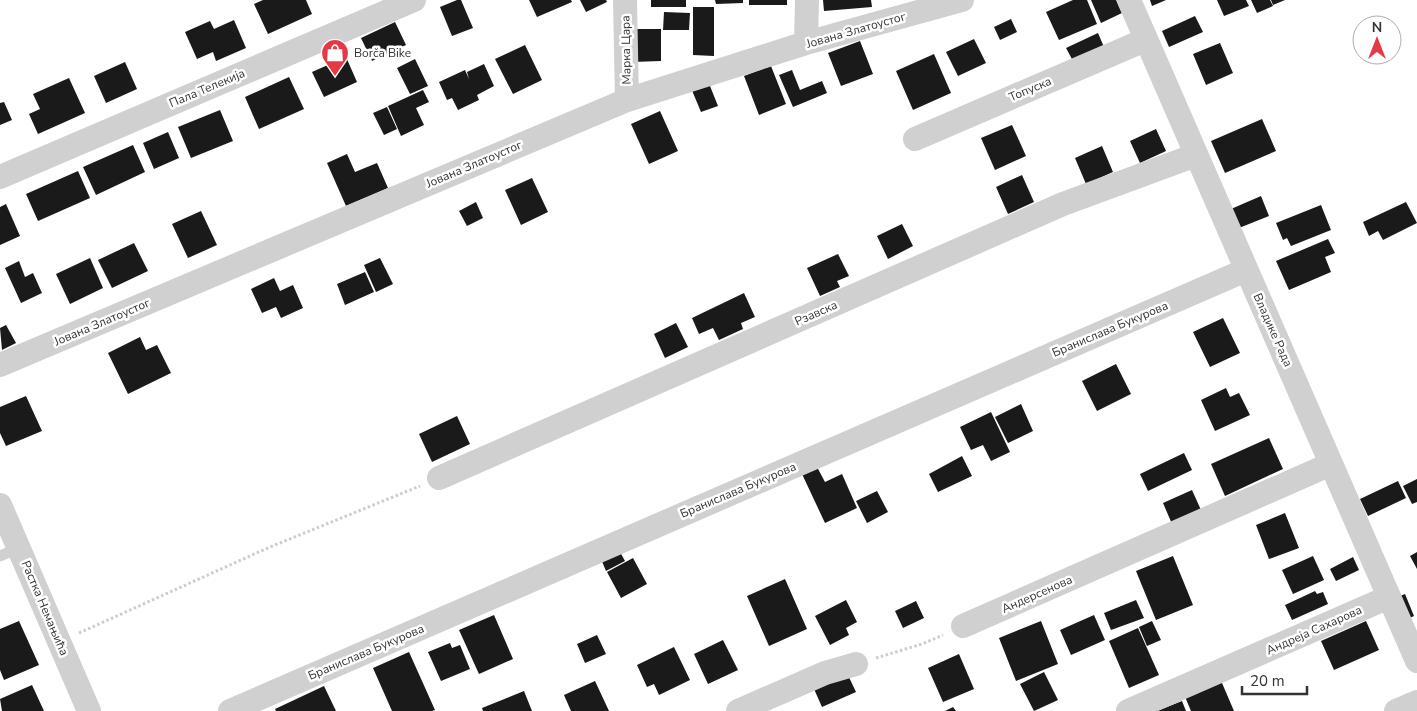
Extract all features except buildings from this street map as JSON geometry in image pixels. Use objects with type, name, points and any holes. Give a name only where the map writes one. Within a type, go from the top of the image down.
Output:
[{"type":"street","name":"Пала Телекија","points":[[0,177],[414,0]]},
{"type":"street","name":"Марка Цара","points":[[625,0],[627,100]]},
{"type":"street","points":[[806,43],[807,0]]},
{"type":"street","name":"Јована Златоустог","points":[[0,365],[627,100],[806,43],[962,0]]},
{"type":"street","name":"Владике Рада","points":[[1129,0],[1417,661]]},
{"type":"street","name":"Топуска","points":[[915,139],[1145,40]]},
{"type":"street","name":"Рзавска","points":[[439,478],[1063,204],[1196,155]]},
{"type":"street","name":"Бранислава Букурова","points":[[230,711],[1246,270]]},
{"type":"street","name":"Андерсенова","points":[[963,626],[1331,464]]},
{"type":"street","name":"Растка Немањића","points":[[0,505],[9,552],[59,642],[89,711]]},
{"type":"street","name":"Андреја Сахарова","points":[[1128,711],[1389,597]]},
{"type":"street","points":[[738,711],[825,673],[856,664]]},
{"type":"street","points":[[1396,711],[1417,702]]},
{"type":"path","points":[[59,642],[270,547],[439,478]]},
{"type":"path","points":[[856,664],[922,644],[963,626]]},
{"type":"place","name":"Borča Bike","points":[[335,77]]}]
